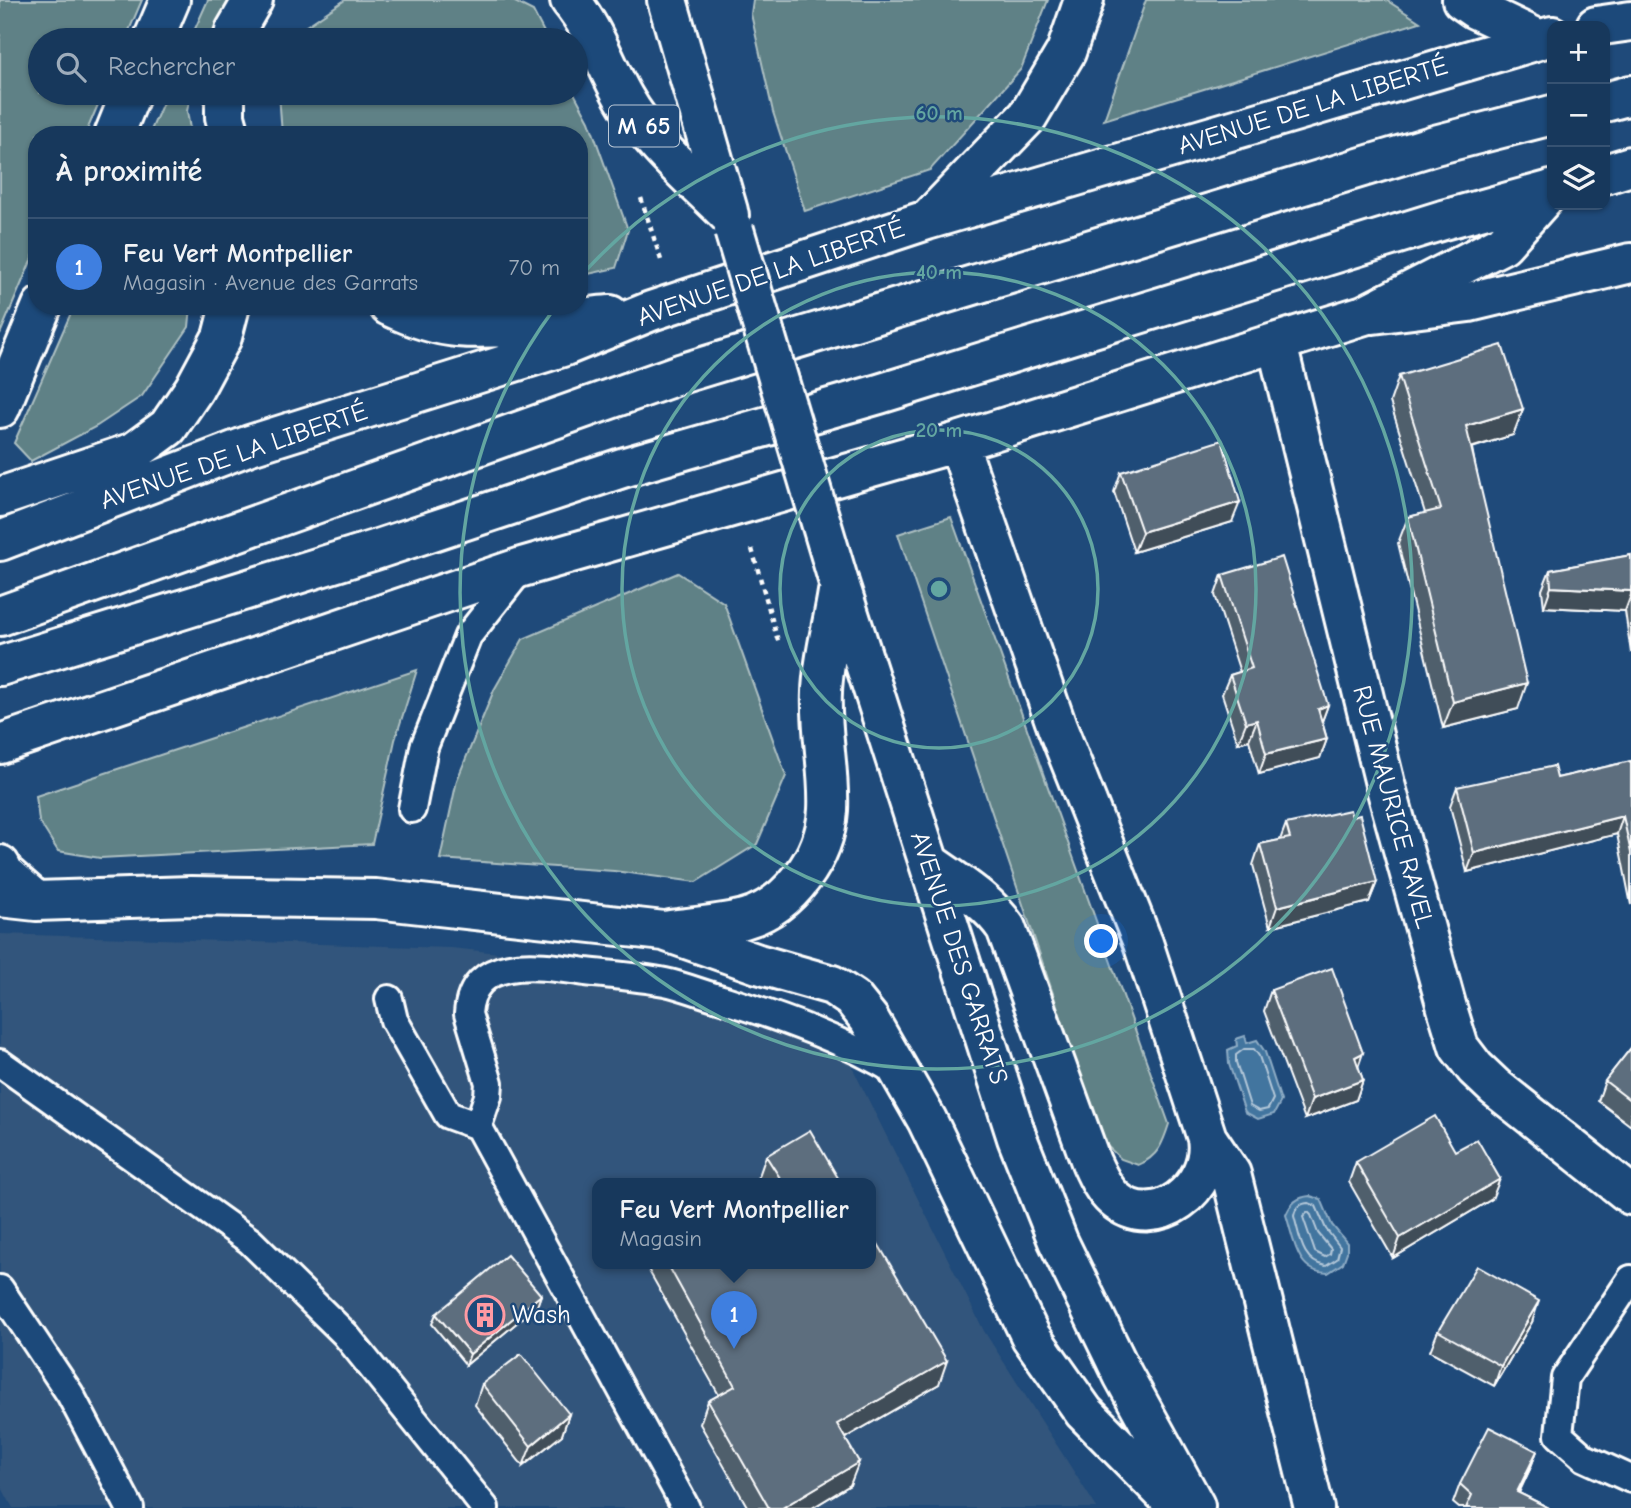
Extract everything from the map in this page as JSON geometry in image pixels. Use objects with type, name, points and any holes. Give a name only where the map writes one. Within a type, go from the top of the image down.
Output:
[{"type":"main road","points":[[158,28],[170,0]]},
{"type":"main road","points":[[237,28],[253,0]]},
{"type":"main road","points":[[927,220],[1028,116],[1066,52],[1084,0]]},
{"type":"main road","points":[[1462,0],[1475,9],[1545,37]]},
{"type":"main road","name":"AVENUE DES GARRATS","points":[[668,1],[839,583],[1017,1138],[1058,1241],[1123,1375],[1196,1508]]},
{"type":"main road","name":"M 65","points":[[578,10],[587,28]]},
{"type":"main road","name":"M 65","points":[[588,29],[625,100],[657,144],[731,222]]},
{"type":"main road","name":"AVENUE DE LA LIBERTÉ","points":[[0,541],[250,445],[565,346],[651,311],[927,220],[1545,37]]},
{"type":"main road","points":[[1610,101],[1631,95]]},
{"type":"main road","points":[[118,126],[126,105]]},
{"type":"main road","points":[[225,105],[228,126]]},
{"type":"main road","points":[[0,616],[683,373],[1435,145],[1547,116]]},
{"type":"main road","points":[[1610,172],[1631,166]]},
{"type":"main road","points":[[0,666],[375,550],[622,468],[879,394],[1443,220],[1547,191]]},
{"type":"main road","points":[[0,771],[13,740],[522,567],[958,442],[1364,315],[1503,244],[1547,196]]},
{"type":"main road","points":[[1364,315],[1468,302],[1631,264]]},
{"type":"main road","points":[[408,315],[456,327],[506,326],[651,311]]},
{"type":"main road","points":[[0,408],[38,315]]},
{"type":"main road","points":[[0,496],[134,452],[168,427],[194,389],[222,337],[228,315]]},
{"type":"main road","name":"RUE MAURICE RAVEL","points":[[1277,344],[1385,784],[1460,1047],[1475,1068],[1495,1087],[1631,1195]]},
{"type":"main road","points":[[929,863],[984,903],[1006,928],[1091,1162],[1103,1188],[1115,1201],[1149,1211],[1168,1206],[1185,1197],[1199,1182],[1206,1166],[1209,1152],[1207,1138],[1143,943],[1057,727],[958,442]]},
{"type":"main road","points":[[664,931],[746,918],[779,901],[802,878],[817,852],[824,837],[828,810],[822,692],[839,583]]},
{"type":"main road","points":[[0,865],[18,899],[191,896],[376,899],[664,931],[758,964],[817,980],[842,991],[853,999],[869,1019],[927,1120],[1031,1337],[1084,1412],[1179,1508]]},
{"type":"main road","points":[[1207,1138],[1231,1174],[1314,1508]]},
{"type":"lane","points":[[412,809],[424,747],[468,636],[522,567]]},
{"type":"lane","points":[[478,1126],[488,1096],[489,1083],[468,1014],[469,1004],[482,981],[505,968],[545,966],[667,982],[764,1012],[823,1035],[870,1056],[900,1074]]},
{"type":"lane","points":[[389,999],[394,1020],[448,1115],[478,1126],[686,1508]]},
{"type":"lane","points":[[0,1063],[250,1241],[345,1334],[485,1508]]},
{"type":"lane","points":[[1631,1279],[1565,1378],[1559,1435],[1586,1458],[1631,1479]]},
{"type":"lane","points":[[0,1289],[70,1394],[130,1508]]},
{"type":"shaded area","points":[[0,934],[451,948],[621,966],[811,1011],[851,1065],[984,1331],[1097,1508],[13,1508],[0,1484]]},
{"type":"green space","points":[[0,0],[142,0],[130,28],[28,28],[28,105],[98,105],[89,126],[28,126],[28,268],[0,334]]},
{"type":"green space","points":[[208,0],[231,0],[216,28],[195,28]]},
{"type":"green space","points":[[345,0],[511,0],[533,11],[542,28],[303,28]]},
{"type":"green space","points":[[753,0],[1048,0],[1021,69],[930,170],[805,211],[773,112],[751,14]]},
{"type":"green space","points":[[1146,0],[1386,0],[1420,22],[1104,120]]},
{"type":"green space","points":[[162,105],[188,105],[190,126],[153,126]]},
{"type":"green space","points":[[280,105],[580,105],[589,121],[628,230],[616,268],[588,274],[588,126],[281,126]]},
{"type":"green space","points":[[70,315],[190,315],[189,327],[142,396],[97,426],[31,461],[14,443]]},
{"type":"green space","points":[[951,517],[1169,1124],[1159,1149],[1138,1165],[1121,1159],[1103,1142],[898,534]]},
{"type":"green space","points":[[678,573],[724,603],[786,776],[757,844],[696,882],[614,871],[440,859],[457,780],[494,690],[523,639]]},
{"type":"green space","points":[[417,670],[395,740],[372,844],[100,858],[58,851],[39,821],[36,796]]},
{"type":"water","points":[[1245,1036],[1247,1043],[1257,1040],[1265,1052],[1281,1101],[1274,1114],[1258,1119],[1245,1112],[1229,1064],[1228,1050],[1237,1046],[1236,1039]]},
{"type":"water","points":[[1310,1196],[1321,1199],[1332,1225],[1347,1243],[1343,1263],[1328,1273],[1317,1271],[1303,1261],[1294,1244],[1286,1215],[1295,1201]]},
{"type":"building","points":[[1502,345],[1523,409],[1466,426],[1527,683],[1453,702],[1408,517],[1441,509],[1399,376]]},
{"type":"building","points":[[1222,440],[1240,502],[1142,532],[1121,472]]},
{"type":"building","points":[[1631,555],[1631,591],[1551,587],[1550,570]]},
{"type":"building","points":[[1282,557],[1328,705],[1318,709],[1327,739],[1266,754],[1257,720],[1246,723],[1230,675],[1252,668],[1222,575]]},
{"type":"building","points":[[1631,761],[1631,853],[1623,816],[1474,853],[1457,787],[1554,766],[1557,778]]},
{"type":"building","points":[[1350,810],[1352,817],[1360,815],[1377,882],[1277,907],[1260,844],[1290,838],[1286,824]]},
{"type":"building","points":[[1332,968],[1363,1053],[1355,1057],[1363,1080],[1312,1099],[1271,990]]},
{"type":"building","points":[[1631,1048],[1631,1101],[1605,1081]]},
{"type":"building","points":[[1435,1116],[1455,1151],[1477,1139],[1500,1179],[1400,1238],[1356,1162]]},
{"type":"building","points":[[810,1130],[838,1178],[780,1178],[766,1156]]},
{"type":"building","points":[[876,1240],[947,1361],[837,1424],[859,1462],[782,1508],[769,1508],[708,1401],[735,1386],[670,1269],[876,1269]]},
{"type":"building","name":"Wash","points":[[507,1255],[541,1295],[470,1354],[436,1314]]},
{"type":"building","points":[[1477,1266],[1539,1301],[1501,1366],[1438,1331]]},
{"type":"building","points":[[521,1354],[569,1414],[531,1446],[482,1384]]},
{"type":"building","points":[[1489,1427],[1537,1451],[1517,1492],[1549,1508],[1466,1508],[1472,1495],[1460,1484]]},
{"type":"place","name":"Wash","points":[[485,1315]]},
{"type":"place","name":"Feu Vert Montpellier","points":[[734,1349]]}]
